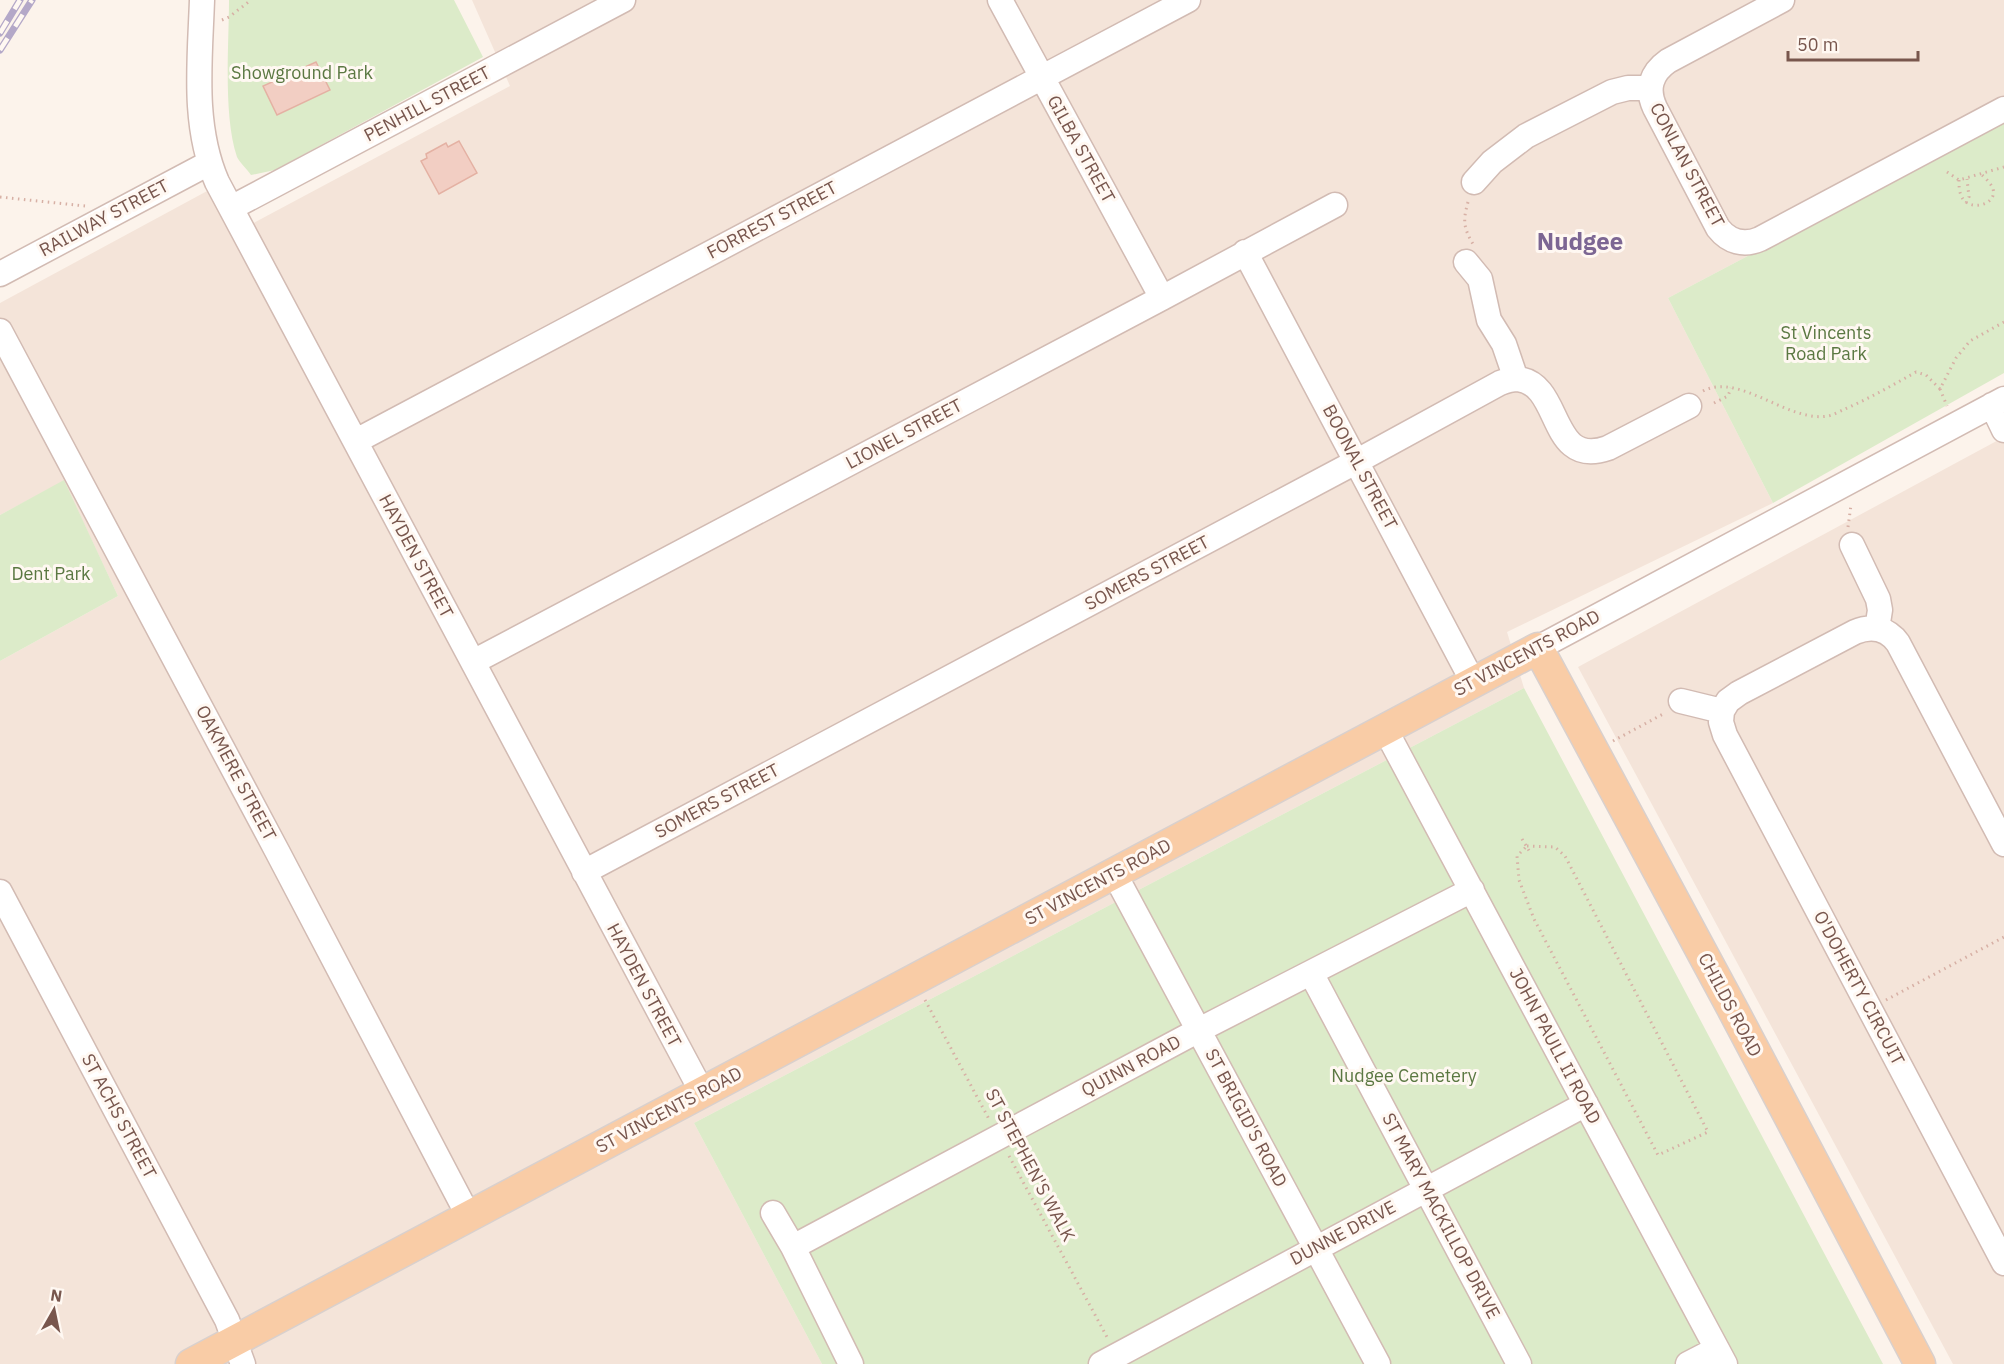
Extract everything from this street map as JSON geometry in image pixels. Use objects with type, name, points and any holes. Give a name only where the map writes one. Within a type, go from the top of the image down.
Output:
[{"type":"main road","name":"ST VINCENTS ROAD","points":[[191,1364],[239,1352],[469,1217],[1538,648]]},
{"type":"main road","name":"CHILDS ROAD","points":[[1538,648],[1920,1364]]},
{"type":"street","name":"HAYDEN STREET","points":[[202,0],[200,115],[209,163],[702,1092]]},
{"type":"street","name":"PENHILL STREET","points":[[231,208],[623,0]]},
{"type":"street","name":"GILBA STREET","points":[[1000,0],[1162,298]]},
{"type":"street","name":"FORREST STREET","points":[[356,441],[1188,0]]},
{"type":"street","name":"CONLAN STREET","points":[[1782,0],[1660,67],[1655,72],[1650,88],[1650,96],[1655,108],[1718,228],[1729,238],[1745,243],[1760,239],[2004,109]]},
{"type":"street","points":[[1474,182],[1492,162],[1526,136],[1612,92],[1628,88],[1650,88]]},
{"type":"street","name":"RAILWAY STREET","points":[[0,274],[209,163]]},
{"type":"street","name":"LIONEL STREET","points":[[472,662],[1335,205]]},
{"type":"street","name":"BOONAL STREET","points":[[1245,252],[1473,682]]},
{"type":"street","points":[[1470,268],[1480,279],[1489,320],[1504,344],[1516,379],[1532,384],[1538,390],[1563,435],[1576,448],[1584,451],[1599,451],[1608,448],[1689,406]]},
{"type":"street","name":"OAKMERE STREET","points":[[0,331],[469,1217]]},
{"type":"street","name":"SOMERS STREET","points":[[584,872],[1500,383],[1516,379]]},
{"type":"street","points":[[1998,402],[2004,430]]},
{"type":"street","name":"ST VINCENTS ROAD","points":[[1538,648],[1998,402]]},
{"type":"street","points":[[1852,545],[1878,600],[1880,610],[1877,629]]},
{"type":"street","points":[[1681,701],[1722,711],[1728,701],[1739,693],[1862,629],[1877,629],[1888,633],[1898,644],[2004,844]]},
{"type":"street","name":"O'DOHERTY CIRCUIT","points":[[1722,711],[1725,735],[2004,1263]]},
{"type":"street","name":"JOHN PAULL II ROAD","points":[[1385,729],[1721,1356]]},
{"type":"street","name":"ST BRIGID'S ROAD","points":[[1114,873],[1378,1364]]},
{"type":"street","name":"QUINN ROAD","points":[[793,1247],[1199,1030],[1472,890]]},
{"type":"street","name":"ST ACHS STREET","points":[[0,892],[227,1320],[239,1352]]},
{"type":"street","name":"ST MARY MACKILLOP DRIVE","points":[[1311,973],[1520,1364]]},
{"type":"street","name":"DUNNE DRIVE","points":[[1109,1360],[1586,1104]]},
{"type":"street","points":[[773,1213],[793,1247],[851,1364]]},
{"type":"street","points":[[1688,1364],[1721,1356]]},
{"type":"path","points":[[218,22],[229,17],[251,0]]},
{"type":"path","points":[[1947,172],[1959,180],[2004,167]]},
{"type":"path","points":[[1959,180],[1960,195],[1966,203],[1974,206],[1985,203],[1994,193],[1992,186],[1981,174]]},
{"type":"path","points":[[1966,203],[1969,197],[1967,179]]},
{"type":"path","points":[[1470,268],[1478,268],[1476,249],[1463,220],[1474,182]]},
{"type":"path","points":[[0,197],[122,208]]},
{"type":"path","points":[[1940,389],[1956,358],[1970,341],[2004,322]]},
{"type":"path","points":[[1689,406],[1700,392],[1710,387],[1731,388],[1808,415],[1828,416],[1862,402],[1916,372],[1926,375],[1940,389],[1948,409]]},
{"type":"path","points":[[1714,403],[1728,396],[1731,388]]},
{"type":"path","points":[[1594,751],[1669,711],[1681,701]]},
{"type":"path","points":[[1522,839],[1531,854]]},
{"type":"path","points":[[1527,846],[1555,848],[1564,856],[1708,1132],[1658,1155],[1534,919],[1518,880],[1517,856],[1527,846]]},
{"type":"path","points":[[1870,1009],[2004,938]]},
{"type":"path","name":"ST STEPHEN'S WALK","points":[[914,980],[999,1137],[1109,1360]]},
{"type":"shaded area","points":[[472,0],[2004,0],[2004,121],[1668,298],[1773,503],[1507,632],[1524,688],[694,1123],[822,1364],[0,1364],[0,661],[118,596],[64,481],[0,515],[0,303],[209,190],[233,234],[510,86]]},
{"type":"shaded area","points":[[2004,437],[2004,1364],[1953,1364],[1578,667]]},
{"type":"green space","name":"Showground Park","points":[[229,0],[454,0],[483,57],[275,170],[251,175],[237,157],[230,121],[228,101]]},
{"type":"green space","name":"St Vincents Road Park","points":[[2004,121],[2004,373],[1773,503],[1668,298]]},
{"type":"green space","name":"Dent Park","points":[[64,480],[118,596],[0,661],[0,515]]},
{"type":"green space","name":"Nudgee Cemetery","points":[[1524,688],[1883,1364],[822,1364],[694,1123]]},
{"type":"building","points":[[316,62],[330,90],[277,115],[263,86]]},
{"type":"building","points":[[459,141],[477,173],[439,194],[421,161],[427,158],[426,154],[446,143],[448,147]]},
{"type":"railway","points":[[0,33],[20,0]]},
{"type":"railway","points":[[0,50],[32,0]]},
{"type":"district","name":"Nudgee","points":[[1580,242]]}]
